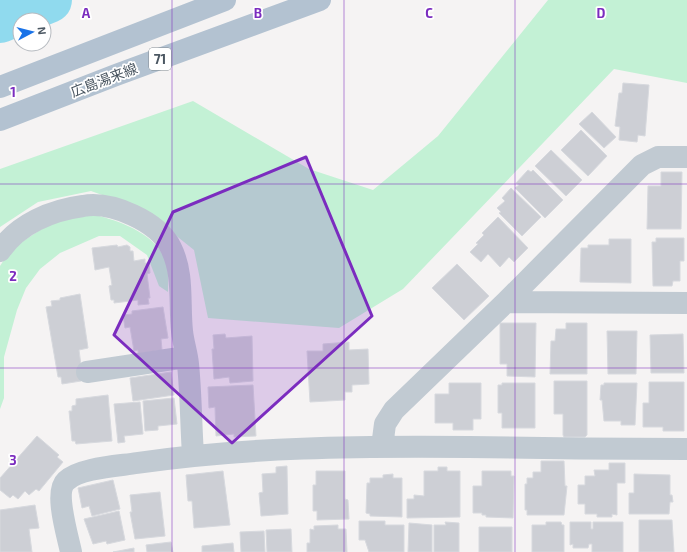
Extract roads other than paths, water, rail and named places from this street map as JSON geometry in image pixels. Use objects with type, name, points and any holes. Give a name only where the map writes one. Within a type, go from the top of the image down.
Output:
[{"type":"main road","name":"71","points":[[0,88],[225,0]]},
{"type":"main road","name":"広島湯来線","points":[[0,120],[116,75],[320,0]]},
{"type":"street","points":[[382,446],[385,424],[394,410],[506,302],[642,165],[649,160],[658,157],[687,157]]},
{"type":"street","points":[[0,251],[5,243],[26,226],[44,216],[63,209],[90,205],[132,214],[161,234],[170,246],[177,262],[182,331],[186,357],[192,455]]},
{"type":"street","points":[[506,302],[687,303]]},
{"type":"street","points":[[87,372],[186,357]]},
{"type":"street","points":[[71,552],[60,492],[65,481],[87,471],[192,455],[271,449],[382,446],[687,449]]},
{"type":"waterway","points":[[0,20],[49,0]]}]
